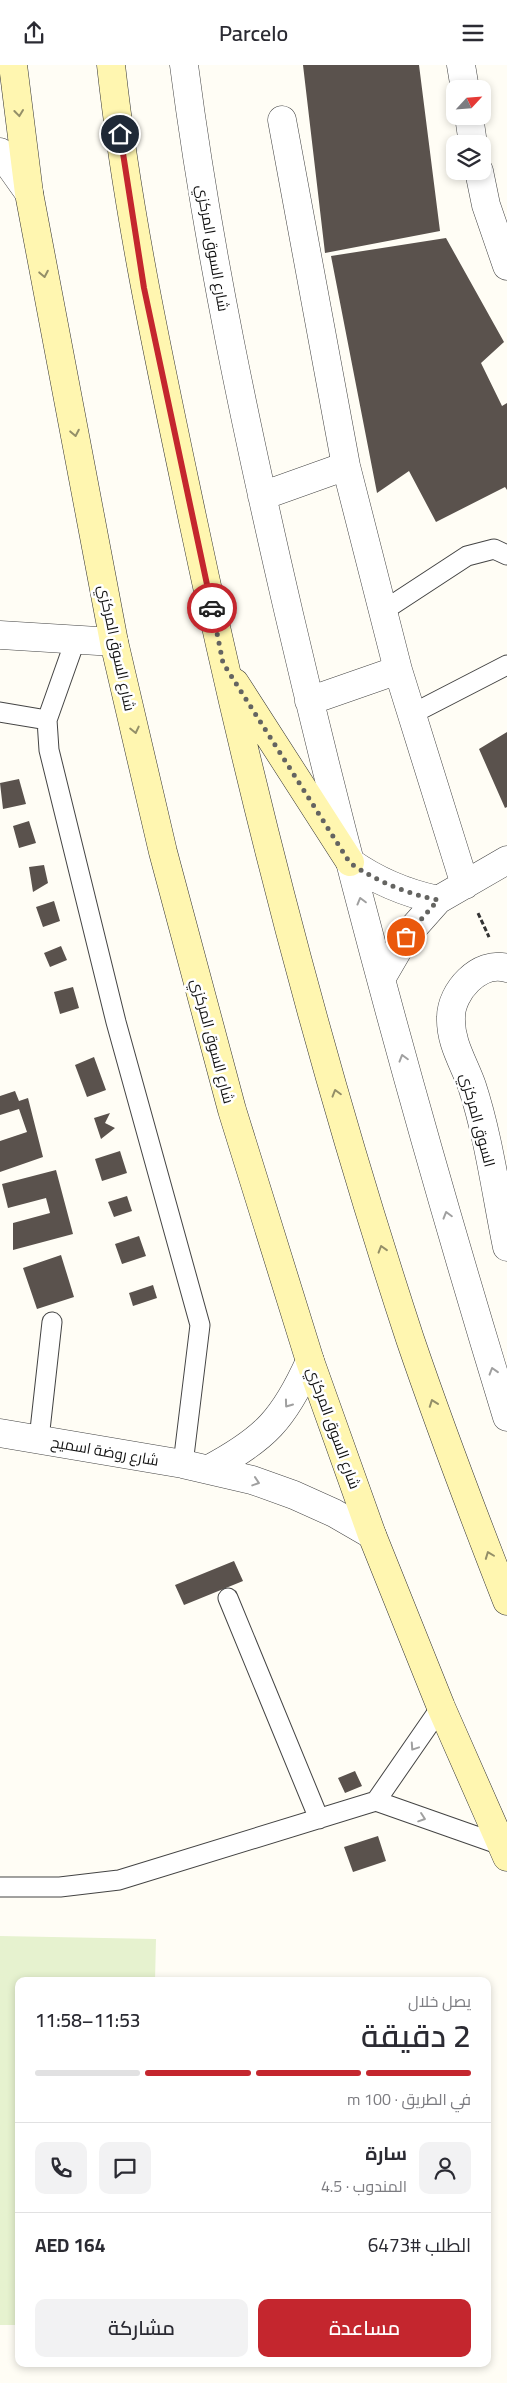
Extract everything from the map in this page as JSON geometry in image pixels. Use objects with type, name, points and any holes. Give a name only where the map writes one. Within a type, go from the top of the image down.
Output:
[{"type":"main road","name":"شارع السوق المركزي","points":[[12,65],[29,193],[114,642],[163,852],[229,1101],[310,1361],[372,1535],[441,1707],[504,1851]]},
{"type":"main road","points":[[111,65],[116,115],[144,288],[223,663],[288,921],[357,1165],[411,1340],[507,1601]]},
{"type":"main road","points":[[223,663],[350,863]]},
{"type":"street","name":"شارع السوق المركزي","points":[[184,65],[214,254],[262,496],[309,701],[381,979],[471,1299],[507,1417]]},
{"type":"street","points":[[461,65],[464,80]]},
{"type":"street","points":[[282,120],[346,466],[398,670],[465,885]]},
{"type":"street","name":"شارع السوق المركزي","points":[[0,152],[29,193]]},
{"type":"street","points":[[481,180],[486,205],[507,266]]},
{"type":"street","points":[[262,496],[346,466]]},
{"type":"street","points":[[0,635],[114,642]]},
{"type":"street","points":[[309,701],[398,670]]},
{"type":"street","points":[[381,979],[406,937],[438,900],[507,861]]},
{"type":"street","points":[[350,863],[392,887],[438,900]]},
{"type":"street","name":"السوق المركزي","points":[[505,967],[487,969],[473,977],[461,988],[453,1001],[451,1018],[454,1045],[472,1086],[507,1247]]},
{"type":"street","points":[[209,1469],[243,1451],[272,1427],[294,1396],[310,1361]]},
{"type":"street","name":"شارع روضة اسميح","points":[[0,1433],[209,1469],[294,1495],[334,1513],[372,1535]]},
{"type":"lane","points":[[383,611],[467,556],[494,549],[507,555]]},
{"type":"lane","points":[[75,641],[47,719],[49,750],[116,1022],[200,1325],[183,1465]]},
{"type":"lane","points":[[412,714],[507,665]]},
{"type":"lane","points":[[0,712],[47,719]]},
{"type":"lane","points":[[38,1439],[52,1322]]},
{"type":"lane","points":[[228,1598],[318,1819]]},
{"type":"lane","points":[[0,1887],[60,1887],[118,1880],[376,1801],[441,1707]]},
{"type":"lane","points":[[376,1801],[504,1851]]},
{"type":"path","points":[[465,885],[505,967]]},
{"type":"green space","points":[[0,1936],[156,1939],[155,1977],[15,1977],[15,2325],[0,2325]]},
{"type":"building","points":[[303,65],[419,65],[440,231],[325,253]]},
{"type":"building","points":[[446,238],[504,342],[481,363],[502,406],[507,403],[507,490],[505,487],[436,522],[409,471],[377,493],[331,256]]},
{"type":"building","points":[[507,732],[507,807],[505,808],[479,749]]},
{"type":"building","points":[[19,779],[26,804],[3,809],[0,783]]},
{"type":"building","points":[[29,821],[36,843],[19,848],[13,826]]},
{"type":"building","points":[[44,865],[48,883],[33,892],[29,867]]},
{"type":"building","points":[[54,901],[60,921],[43,927],[36,907]]},
{"type":"building","points":[[61,946],[67,960],[50,967],[44,953]]},
{"type":"building","points":[[73,987],[79,1008],[60,1014],[54,992]]},
{"type":"building","points":[[94,1057],[106,1090],[87,1097],[75,1065]]},
{"type":"building","points":[[15,1091],[19,1101],[28,1098],[43,1157],[0,1172],[0,1141],[27,1132],[19,1109],[0,1115],[0,1096]]},
{"type":"building","points":[[110,1113],[105,1123],[115,1128],[101,1139],[94,1118]]},
{"type":"building","points":[[120,1151],[127,1173],[102,1181],[95,1159]]},
{"type":"building","points":[[56,1170],[73,1234],[13,1250],[13,1223],[50,1213],[46,1198],[8,1208],[2,1184]]},
{"type":"building","points":[[127,1196],[132,1211],[114,1217],[108,1202]]},
{"type":"building","points":[[139,1236],[146,1256],[122,1264],[115,1244]]},
{"type":"building","points":[[61,1255],[74,1297],[37,1309],[23,1268]]},
{"type":"building","points":[[153,1285],[157,1298],[133,1306],[129,1293]]},
{"type":"building","points":[[234,1561],[243,1581],[184,1605],[175,1585]]},
{"type":"building","points":[[355,1771],[362,1786],[345,1793],[338,1778]]},
{"type":"building","points":[[378,1836],[386,1861],[353,1872],[344,1847]]},
{"type":"way so far","points":[[212,608],[223,663],[350,863],[392,887],[414,895],[438,900],[421,917],[406,937]]},
{"type":"route","points":[[120,134],[144,288],[212,608]]}]
